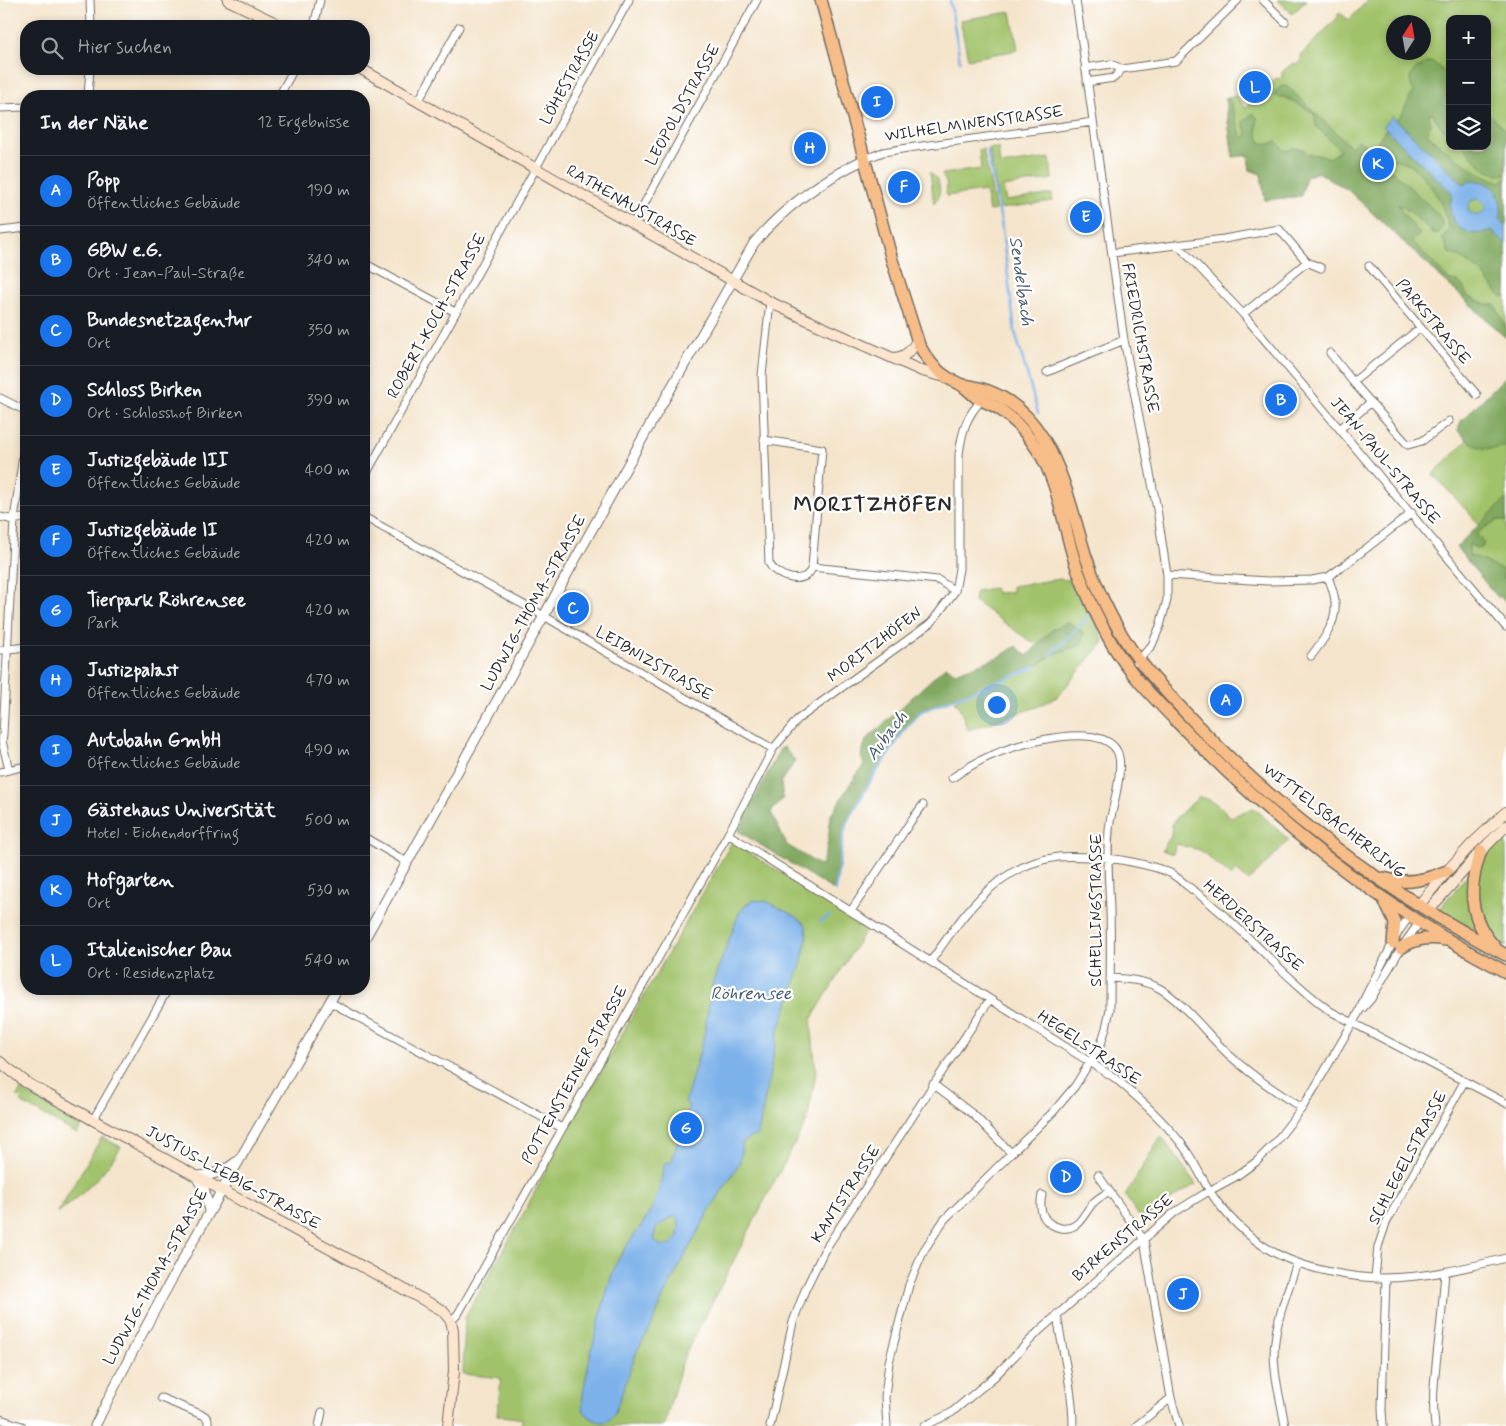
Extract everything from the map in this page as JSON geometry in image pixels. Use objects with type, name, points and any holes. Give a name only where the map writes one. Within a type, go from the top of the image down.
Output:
[{"type":"main road","points":[[228,0],[270,20]]},
{"type":"main road","name":"WITTELSBACHERRING","points":[[821,0],[893,262],[922,350],[933,366],[946,377],[999,409],[1014,421],[1033,443],[1045,463],[1058,498],[1078,571],[1111,641],[1130,669],[1156,699],[1238,782],[1316,850],[1414,920],[1506,972]]},
{"type":"main road","name":"RATHENAUSTRASSE","points":[[370,74],[770,302],[922,371],[946,377]]},
{"type":"main road","points":[[894,358],[907,354],[918,339]]},
{"type":"main road","name":"WITTELSBACHERRING","points":[[962,385],[979,388],[1004,400],[1027,418],[1041,435],[1062,476],[1096,583],[1121,634],[1139,661],[1193,722],[1245,772],[1298,818],[1378,877],[1424,908],[1503,953]]},
{"type":"main road","points":[[1424,908],[1447,871],[1506,812]]},
{"type":"main road","points":[[1414,920],[1506,826]]},
{"type":"main road","points":[[1482,851],[1475,868],[1472,903],[1477,920],[1487,939],[1503,953]]},
{"type":"main road","points":[[1378,877],[1403,882],[1429,878],[1447,871]]},
{"type":"main road","points":[[1384,900],[1395,923],[1397,945],[1431,938],[1451,942]]},
{"type":"main road","name":"JUSTUS-LIEBIG-STRASSE","points":[[0,1062],[27,1082],[93,1120],[427,1301],[442,1310],[451,1320]]},
{"type":"main road","points":[[448,1426],[454,1371],[451,1320]]},
{"type":"street","points":[[90,0],[91,20]]},
{"type":"street","points":[[315,20],[320,0]]},
{"type":"street","name":"LÖHESTRASSE","points":[[535,169],[629,0]]},
{"type":"street","name":"LEOPOLDSTRASSE","points":[[632,224],[757,0]]},
{"type":"street","name":"FRIEDRICHSTRASSE","points":[[1076,0],[1124,340],[1145,446],[1167,575],[1167,600],[1160,626],[1152,645],[1130,669]]},
{"type":"street","points":[[1086,68],[1111,64],[1122,69],[1176,61],[1238,0]]},
{"type":"street","points":[[1263,0],[1285,22]]},
{"type":"street","points":[[418,102],[459,26]]},
{"type":"street","points":[[1087,82],[1114,78],[1122,69]]},
{"type":"street","points":[[88,90],[90,75]]},
{"type":"street","points":[[282,90],[291,75]]},
{"type":"street","points":[[0,108],[20,107]]},
{"type":"street","name":"WILHELMINENSTRASSE","points":[[732,281],[754,243],[769,225],[822,182],[865,159],[882,152],[899,149],[1093,122]]},
{"type":"street","name":"ROBERT-KOCH-STRASSE","points":[[370,467],[535,169]]},
{"type":"street","points":[[1112,253],[1224,239],[1279,228],[1307,262],[1321,268]]},
{"type":"street","points":[[0,231],[20,229]]},
{"type":"street","name":"JEAN-PAUL-STRASSE","points":[[1177,244],[1243,314],[1506,627]]},
{"type":"street","points":[[1243,314],[1307,262]]},
{"type":"street","points":[[370,266],[455,312]]},
{"type":"street","name":"PARKSTRASSE","points":[[1369,266],[1477,395]]},
{"type":"street","name":"LUDWIG-THOMA-STRASSE","points":[[370,929],[732,281]]},
{"type":"street","points":[[764,440],[822,449],[812,567],[811,572],[804,577],[796,578],[778,575],[772,570],[769,563],[764,440],[762,375],[770,302]]},
{"type":"street","points":[[1353,382],[1420,328]]},
{"type":"street","points":[[1047,372],[1124,340]]},
{"type":"street","points":[[1330,353],[1408,445],[1422,441],[1449,421]]},
{"type":"street","points":[[0,398],[20,408]]},
{"type":"street","name":"MORITZHÖFEN","points":[[773,749],[798,719],[931,623],[955,591],[960,569],[959,454],[961,437],[969,414],[982,400]]},
{"type":"street","points":[[1340,429],[1371,402]]},
{"type":"street","points":[[9,770],[2,741],[4,650],[14,520],[20,477]]},
{"type":"street","points":[[1167,575],[1268,581],[1312,580],[1328,577],[1412,513]]},
{"type":"street","points":[[0,518],[20,519]]},
{"type":"street","name":"LEIBNIZSTRASSE","points":[[370,520],[544,616],[773,749]]},
{"type":"street","points":[[812,567],[938,580],[955,591]]},
{"type":"street","points":[[1311,656],[1322,642],[1334,616],[1336,604],[1328,577]]},
{"type":"street","points":[[4,650],[20,648]]},
{"type":"street","name":"SCHELLINGSTRASSE","points":[[887,1426],[885,1397],[889,1362],[909,1285],[924,1250],[944,1220],[1054,1111],[1075,1086],[1101,1044],[1110,1009],[1108,857],[1110,824],[1119,774],[1119,755],[1109,742],[1092,736],[1044,739],[1029,742],[995,754],[968,767],[952,778]]},
{"type":"street","name":"POTTENSTEINER STRASSE","points":[[451,1320],[458,1314],[728,834],[773,749]]},
{"type":"street","points":[[0,772],[20,767]]},
{"type":"street","points":[[851,911],[911,820],[924,805]]},
{"type":"street","name":"HEGELSTRASSE","points":[[728,834],[1114,1078],[1133,1093],[1185,1149],[1221,1208],[1244,1232],[1276,1254],[1297,1263],[1331,1272],[1376,1278],[1444,1272],[1506,1258]]},
{"type":"street","points":[[370,840],[407,862]]},
{"type":"street","name":"HERDERSTRASSE","points":[[931,961],[962,916],[998,881],[1038,861],[1060,857],[1108,857],[1169,873],[1216,907],[1310,996],[1330,1011],[1506,1103]]},
{"type":"street","name":"BIRKENSTRASSE","points":[[1397,945],[1414,920]]},
{"type":"street","name":"BIRKENSTRASSE","points":[[924,1426],[951,1413],[988,1382],[1057,1314],[1175,1212],[1256,1162],[1274,1144],[1302,1108],[1353,1023],[1365,997],[1414,920]]},
{"type":"street","points":[[1110,978],[1138,981],[1158,988],[1172,998],[1230,1055],[1263,1084],[1302,1108]]},
{"type":"street","points":[[93,1120],[165,995]]},
{"type":"street","name":"LUDWIG-THOMA-STRASSE","points":[[95,1426],[120,1374],[221,1189],[334,995]]},
{"type":"street","name":"KANTSTRASSE","points":[[770,1426],[793,1322],[805,1290],[824,1250],[990,999]]},
{"type":"street","points":[[330,1002],[562,1128]]},
{"type":"street","name":"SCHLEGELSTRASSE","points":[[1376,1278],[1378,1247],[1386,1223],[1464,1082]]},
{"type":"street","points":[[933,1084],[974,1116],[1011,1153]]},
{"type":"street","points":[[209,1211],[205,1192],[196,1176],[208,1176],[219,1173],[240,1158]]},
{"type":"street","points":[[1098,1175],[1144,1240],[1171,1398],[1179,1426]]},
{"type":"street","points":[[1042,1195],[1041,1208],[1044,1218],[1052,1226],[1064,1229],[1078,1224],[1094,1202],[1109,1191]]},
{"type":"street","points":[[1285,1426],[1276,1371],[1274,1342],[1297,1263]]},
{"type":"street","points":[[1435,1426],[1432,1409],[1433,1389],[1444,1272]]},
{"type":"street","points":[[1383,1426],[1386,1278]]},
{"type":"street","points":[[1057,1314],[1071,1386],[1073,1426]]},
{"type":"street","points":[[161,1398],[205,1416],[208,1420],[208,1426]]},
{"type":"street","points":[[1136,1426],[1171,1398]]},
{"type":"street","points":[[319,1426],[322,1412]]},
{"type":"street","points":[[0,1419],[22,1426]]},
{"type":"green space","points":[[1278,0],[1307,0],[1292,14]]},
{"type":"green space","points":[[1368,0],[1506,0],[1506,338],[1348,190],[1318,172],[1306,177],[1301,196],[1265,200],[1261,174],[1250,170],[1248,155],[1233,157],[1225,99],[1235,96],[1246,108],[1276,78],[1280,79],[1282,77],[1282,72],[1293,63],[1297,64],[1301,60],[1301,55],[1338,17],[1338,14],[1349,20]]},
{"type":"green space","points":[[1011,12],[1018,50],[968,59],[960,20]]},
{"type":"green space","points":[[1427,62],[1433,62],[1446,73],[1446,131],[1440,126],[1434,115],[1429,114],[1430,125],[1427,134],[1444,149],[1480,174],[1501,182],[1506,177],[1506,225],[1500,220],[1500,202],[1498,194],[1493,188],[1480,181],[1463,184],[1396,120],[1402,114],[1413,91],[1410,80],[1412,74]]},
{"type":"green space","points":[[1285,86],[1351,147],[1358,140],[1365,145],[1440,216],[1443,226],[1439,233],[1433,233],[1413,214],[1398,204],[1402,212],[1420,234],[1412,241],[1450,281],[1462,285],[1467,296],[1486,304],[1495,305],[1504,324],[1506,338],[1348,190],[1318,172],[1306,177],[1301,196],[1265,200],[1261,174],[1250,170],[1248,155],[1233,157],[1225,99],[1229,98],[1241,135],[1244,138],[1247,134],[1243,123],[1253,113],[1257,117],[1257,132],[1260,142],[1268,144],[1277,142],[1286,151],[1293,148],[1304,149],[1306,154],[1322,155],[1330,158],[1340,150],[1316,126],[1314,114],[1284,97],[1275,96],[1280,87]]},
{"type":"green space","points":[[1491,116],[1506,130],[1506,174],[1498,174],[1486,170],[1466,150],[1491,150]]},
{"type":"green space","points":[[1386,129],[1453,194],[1450,203],[1451,212],[1458,226],[1473,233],[1491,230],[1506,244],[1506,296],[1502,297],[1495,291],[1486,278],[1474,267],[1449,253],[1442,237],[1449,230],[1444,211],[1436,194],[1424,178],[1410,165],[1388,157],[1377,146],[1378,140]]},
{"type":"green space","points":[[989,148],[998,148],[1000,165],[1050,158],[1052,179],[1003,187],[1006,201],[1052,194],[1053,201],[999,209]]},
{"type":"green space","points":[[983,149],[996,210],[989,211],[985,191],[946,196],[947,185],[942,174],[981,169],[979,150]]},
{"type":"green space","points":[[930,172],[937,179],[940,191],[934,204]]},
{"type":"green space","points":[[1506,376],[1506,603],[1500,596],[1498,598],[1456,547],[1480,525],[1433,474],[1467,440],[1458,431],[1461,421]]},
{"type":"green space","points":[[1506,376],[1506,447],[1485,449],[1476,446],[1458,431],[1461,421]]},
{"type":"green space","points":[[1506,499],[1506,521],[1497,520],[1480,531],[1477,535],[1484,542],[1482,548],[1476,548],[1469,544],[1469,556],[1479,558],[1492,566],[1502,569],[1503,578],[1506,578],[1506,603],[1500,596],[1498,598],[1456,547]]},
{"type":"green space","points":[[1072,573],[1104,642],[1057,697],[1037,707],[968,730],[958,704],[954,702],[967,694],[1036,667],[1051,655],[1080,645],[1052,630],[1038,644],[1027,639],[974,601],[976,591],[994,588],[996,593],[1012,592],[1012,586],[1060,579],[1068,580]]},
{"type":"green space","points":[[1068,622],[1084,633],[1080,645],[1051,655],[1036,667],[922,711],[906,728],[870,782],[846,825],[835,891],[738,831],[780,749],[784,747],[795,761],[781,783],[783,799],[771,812],[787,845],[821,866],[827,847],[831,815],[864,765],[861,756],[866,740],[946,666],[955,673],[1001,656],[1016,646],[1027,656],[1052,630]]},
{"type":"green space","points":[[1199,797],[1216,804],[1230,817],[1254,808],[1289,840],[1249,881],[1236,870],[1231,876],[1200,850],[1176,844],[1173,854],[1162,850],[1171,836],[1172,825],[1178,816]]},
{"type":"green space","points":[[1502,838],[1506,843],[1506,947],[1438,910],[1488,851]]},
{"type":"green space","points":[[732,842],[867,927],[811,1020],[816,1073],[807,1121],[683,1359],[664,1426],[520,1426],[523,1419],[497,1415],[501,1378],[463,1374],[465,1317],[519,1222],[565,1134]]},
{"type":"green space","points":[[21,1090],[82,1125],[77,1134],[20,1102],[22,1098],[17,1096]]},
{"type":"green space","points":[[1161,1136],[1196,1184],[1170,1200],[1144,1223],[1125,1196]]},
{"type":"green space","points":[[102,1137],[121,1147],[92,1183],[76,1199],[57,1213]]},
{"type":"water","points":[[1392,116],[1463,184],[1480,181],[1487,183],[1493,188],[1498,194],[1500,201],[1500,220],[1506,225],[1506,244],[1491,230],[1473,233],[1465,231],[1458,226],[1453,220],[1451,212],[1450,204],[1453,194],[1383,126]],"holes":[[[1479,199],[1485,204],[1485,210],[1480,215],[1469,212],[1468,205],[1472,200]]]},
{"type":"water","name":"Röhrensee","points":[[754,900],[766,901],[797,917],[806,925],[807,937],[802,961],[777,1036],[758,1134],[742,1143],[740,1162],[708,1213],[664,1295],[652,1325],[637,1351],[614,1415],[607,1421],[601,1422],[590,1418],[584,1412],[583,1399],[589,1361],[607,1292],[620,1256],[653,1206],[659,1190],[665,1162],[671,1163],[689,1105],[685,1103],[704,1036],[712,985],[739,913]],"holes":[[[675,1217],[679,1221],[678,1237],[670,1245],[660,1246],[654,1239],[656,1228],[668,1219]]]},
{"type":"waterway","name":"Sendelbach","points":[[950,0],[960,61]]},
{"type":"waterway","name":"Sendelbach","points":[[987,150],[1001,221],[1015,332],[1038,413]]},
{"type":"waterway","name":"Aubach","points":[[1051,655],[1089,616]]},
{"type":"waterway","name":"Aubach","points":[[835,891],[846,825],[870,782],[906,728],[922,711],[1036,667]]},
{"type":"waterway","points":[[820,922],[829,916]]},
{"type":"place","name":"Italienischer Bau","points":[[1255,87]]},
{"type":"place","name":"Autobahn GmbH","points":[[877,102]]},
{"type":"place","name":"Justizpalast","points":[[810,148]]},
{"type":"place","name":"Hofgarten","points":[[1378,164]]},
{"type":"place","name":"Justizgebäude II","points":[[904,187]]},
{"type":"place","name":"Justizgebäude III","points":[[1086,217]]},
{"type":"place","name":"GBW e.G.","points":[[1281,400]]},
{"type":"place","name":"Bundesnetzagentur","points":[[573,608]]},
{"type":"place","name":"Popp","points":[[1226,700]]},
{"type":"place","name":"Tierpark Röhrensee","points":[[686,1128]]},
{"type":"place","name":"Schloss Birken","points":[[1066,1177]]},
{"type":"place","name":"Gästehaus Universität","points":[[1183,1294]]},
{"type":"district","name":"MORITZHÖFEN","points":[[873,505]]}]
